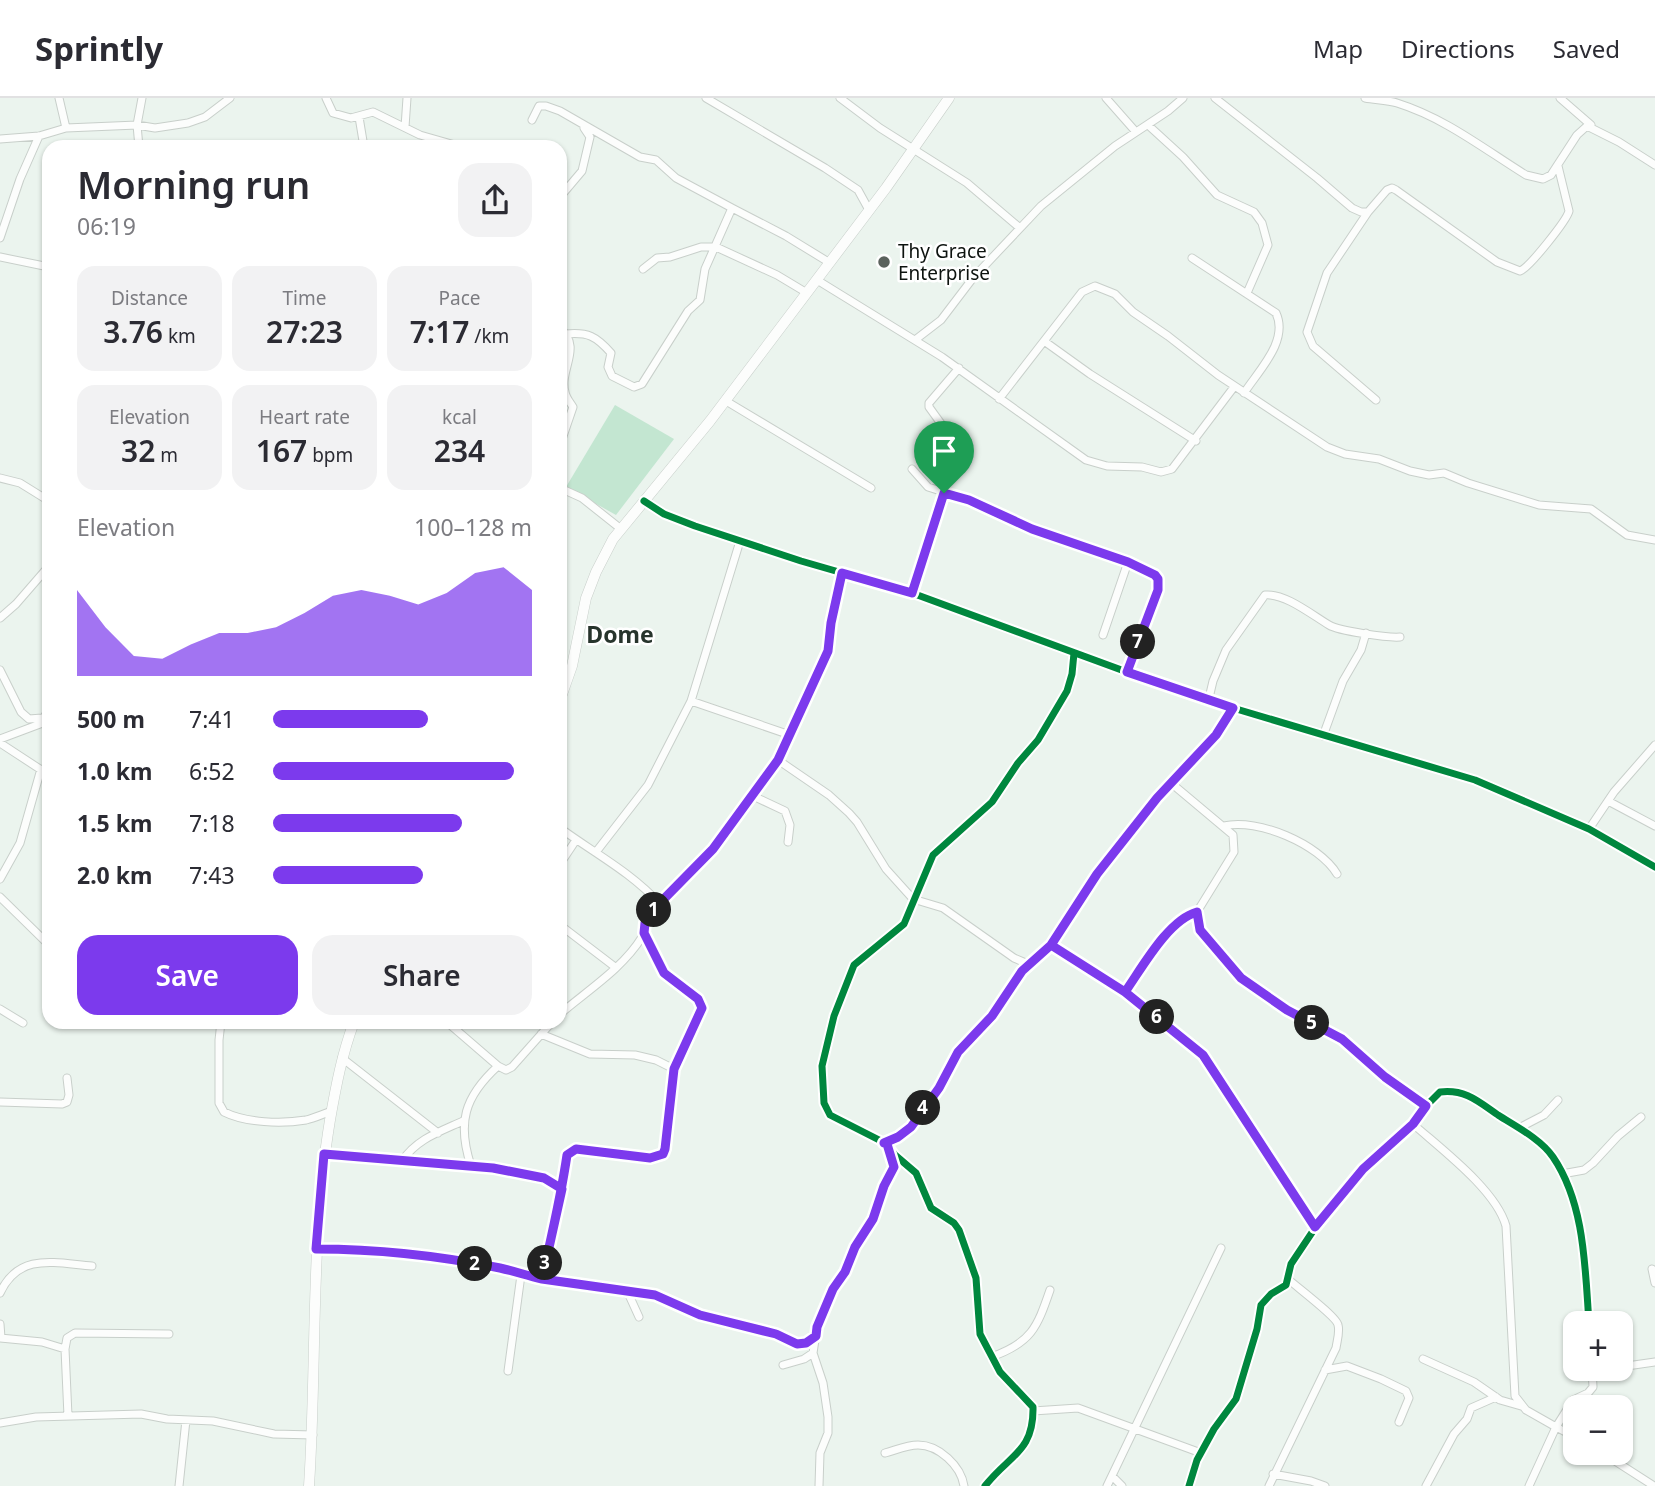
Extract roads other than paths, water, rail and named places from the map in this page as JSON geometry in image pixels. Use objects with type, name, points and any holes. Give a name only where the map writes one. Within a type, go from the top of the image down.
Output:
[{"type":"street","points":[[59,98],[66,128]]},
{"type":"street","points":[[138,140],[137,125],[142,98]]},
{"type":"street","points":[[0,139],[39,136],[66,128],[137,125],[155,128],[188,123],[205,117],[230,98]]},
{"type":"street","points":[[326,98],[333,113],[351,118],[373,112],[420,135],[438,140]]},
{"type":"street","points":[[405,127],[407,98]]},
{"type":"street","points":[[706,98],[858,190],[869,210]]},
{"type":"street","points":[[840,98],[913,150],[967,183],[1020,228]]},
{"type":"street","points":[[567,680],[591,584],[602,559],[621,529],[726,401],[949,98]]},
{"type":"street","points":[[1106,98],[1136,132]]},
{"type":"street","points":[[915,340],[941,320],[967,285],[1061,189],[1182,98]]},
{"type":"street","points":[[1215,98],[1352,208],[1368,212]]},
{"type":"street","points":[[1365,98],[1395,102],[1425,113],[1455,129],[1526,176],[1543,179],[1551,175],[1558,166],[1581,129],[1587,125],[1594,127]]},
{"type":"street","points":[[1560,98],[1594,127],[1655,165]]},
{"type":"street","points":[[531,120],[539,106],[560,111],[640,157],[656,160],[677,178],[786,236],[830,263]]},
{"type":"street","points":[[359,117],[363,140]]},
{"type":"street","points":[[567,190],[576,181],[586,161],[590,137],[582,124]]},
{"type":"street","points":[[1148,125],[1183,157],[1217,195],[1254,212],[1262,223],[1268,245],[1247,293]]},
{"type":"street","points":[[0,238],[20,179],[39,136]]},
{"type":"street","points":[[1376,400],[1322,355],[1313,346],[1307,332],[1327,274],[1368,212],[1387,190],[1392,188],[1497,262],[1520,271],[1532,264],[1548,239],[1567,218],[1569,211],[1558,166]]},
{"type":"street","points":[[567,331],[592,336],[611,352],[608,367],[612,376],[638,387],[647,377],[688,310],[700,300],[703,276],[732,208]]},
{"type":"street","points":[[643,269],[657,258],[670,257],[701,247],[716,247],[777,275],[807,293]]},
{"type":"street","points":[[0,257],[42,266]]},
{"type":"street","points":[[1192,258],[1276,313],[1280,330],[1275,346],[1244,393]]},
{"type":"street","points":[[817,280],[958,368],[1096,465],[1118,468],[1133,466],[1167,472],[1176,466],[1234,387]]},
{"type":"street","points":[[999,399],[1082,292],[1095,286],[1103,288],[1234,387],[1314,440],[1336,451],[1379,459],[1429,475],[1444,473],[1539,505],[1591,509],[1627,535],[1655,540]]},
{"type":"street","points":[[567,338],[570,343],[567,364]]},
{"type":"street","points":[[1044,341],[1090,374],[1196,440]]},
{"type":"street","points":[[912,593],[944,493],[948,451],[942,425],[929,403],[958,368]]},
{"type":"street","points":[[567,398],[573,407],[567,425]]},
{"type":"street","points":[[726,401],[872,488]]},
{"type":"street","points":[[912,469],[924,484],[944,493],[969,500],[1032,529],[1128,562],[1155,575],[1159,584],[1127,672]]},
{"type":"street","points":[[0,478],[20,482],[42,496]]},
{"type":"street","points":[[567,492],[582,499],[621,529]]},
{"type":"street","points":[[644,502],[664,514],[740,541],[912,593],[1233,708],[1475,780],[1589,830],[1655,867]]},
{"type":"street","points":[[596,852],[648,785],[691,701],[740,541]]},
{"type":"street","points":[[1103,635],[1128,562]]},
{"type":"street","points":[[567,1008],[628,956],[644,933],[645,923],[713,849],[778,760],[828,651],[842,573]]},
{"type":"street","points":[[0,618],[42,574]]},
{"type":"street","points":[[1209,698],[1226,650],[1265,595],[1276,596],[1307,610],[1330,626],[1400,637]]},
{"type":"street","points":[[1323,736],[1343,681],[1361,650],[1366,633]]},
{"type":"street","points":[[985,1486],[1004,1464],[1023,1448],[1030,1437],[1033,1411],[1031,1403],[1012,1387],[991,1357],[978,1324],[976,1278],[959,1230],[954,1223],[931,1208],[915,1173],[886,1144],[830,1115],[824,1103],[822,1066],[834,1016],[854,965],[904,924],[933,855],[992,802],[1044,731],[1067,691],[1074,653]]},
{"type":"street","points":[[0,670],[21,712],[29,719],[42,718],[40,724],[0,741]]},
{"type":"street","points":[[691,701],[790,734]]},
{"type":"street","points":[[886,1144],[911,1127],[939,1088],[958,1052],[992,1016],[1028,964],[1051,945],[1097,874],[1171,783],[1216,735],[1233,708]]},
{"type":"street","points":[[0,741],[41,769],[20,843],[0,879]]},
{"type":"street","points":[[1589,830],[1623,781],[1655,745]]},
{"type":"street","points":[[778,760],[829,795],[849,813],[861,827],[886,869],[913,899],[943,908],[1014,958],[1028,964]]},
{"type":"street","points":[[1125,992],[1169,933],[1181,920],[1197,912],[1234,852],[1233,835],[1171,783]]},
{"type":"street","points":[[753,796],[785,811],[790,825],[789,842]]},
{"type":"street","points":[[1608,801],[1655,826]]},
{"type":"street","points":[[1224,826],[1240,824],[1262,828],[1297,841],[1324,857],[1337,874]]},
{"type":"street","points":[[567,833],[646,888],[660,904]]},
{"type":"street","points":[[567,854],[576,840]]},
{"type":"street","points":[[0,897],[42,937]]},
{"type":"street","points":[[1197,912],[1200,930],[1241,978],[1287,1010],[1342,1039],[1385,1077],[1426,1106]]},
{"type":"street","points":[[567,930],[615,967]]},
{"type":"street","points":[[542,1279],[567,1155],[576,1149],[650,1158],[663,1154],[665,1149],[674,1069],[699,1016],[701,1004],[664,973],[644,933]]},
{"type":"street","points":[[1051,945],[1125,992],[1203,1055],[1315,1227]]},
{"type":"street","points":[[0,1009],[23,1023]]},
{"type":"street","points":[[220,1029],[219,1103],[224,1112],[242,1118],[274,1121],[306,1119],[332,1111]]},
{"type":"street","points":[[309,1486],[313,1434],[316,1249],[324,1154],[342,1058],[351,1029]]},
{"type":"street","points":[[457,1029],[503,1070],[509,1069],[546,1029]]},
{"type":"street","points":[[541,1034],[590,1054],[635,1055],[656,1060],[674,1069]]},
{"type":"street","points":[[342,1058],[438,1133]]},
{"type":"street","points":[[471,1166],[464,1148],[463,1121],[480,1083],[498,1066]]},
{"type":"street","points":[[0,1102],[62,1104],[67,1102],[69,1095],[67,1078]]},
{"type":"street","points":[[1189,1486],[1201,1453],[1214,1429],[1236,1399],[1257,1329],[1261,1305],[1270,1294],[1286,1285],[1291,1264],[1315,1227],[1363,1169],[1413,1124],[1440,1091],[1455,1090],[1469,1096],[1519,1128],[1552,1155],[1573,1197],[1579,1221],[1588,1311]]},
{"type":"street","points":[[1519,1128],[1544,1115],[1558,1100]]},
{"type":"street","points":[[1562,1174],[1584,1170],[1641,1117]]},
{"type":"street","points":[[402,1161],[410,1149],[423,1138],[463,1121]]},
{"type":"street","points":[[1413,1124],[1479,1184],[1504,1217],[1513,1375],[1515,1396],[1521,1406]]},
{"type":"street","points":[[819,1486],[820,1453],[828,1433],[828,1417],[823,1383],[813,1353],[817,1327],[833,1289],[873,1219],[884,1186],[894,1167],[886,1144]]},
{"type":"street","points":[[324,1154],[493,1168],[544,1178],[562,1189]]},
{"type":"street","points":[[1107,1486],[1222,1248]]},
{"type":"street","points":[[316,1249],[395,1253],[502,1269],[542,1279],[655,1295],[700,1315],[776,1334],[797,1344],[806,1343],[816,1336]]},
{"type":"street","points":[[0,1293],[16,1272],[26,1264],[41,1262],[92,1266]]},
{"type":"street","points":[[1652,1269],[1655,1283]]},
{"type":"street","points":[[508,1371],[521,1275]]},
{"type":"street","points":[[1269,1486],[1336,1348],[1339,1327],[1331,1313],[1315,1304],[1288,1279]]},
{"type":"street","points":[[991,1357],[1012,1350],[1030,1334],[1050,1290]]},
{"type":"street","points":[[624,1292],[632,1299],[639,1317]]},
{"type":"street","points":[[0,1324],[1,1338],[42,1342],[65,1349]]},
{"type":"street","points":[[68,1416],[66,1338],[75,1334],[169,1334]]},
{"type":"street","points":[[783,1365],[804,1359],[813,1353]]},
{"type":"street","points":[[1423,1359],[1474,1382],[1496,1398],[1521,1406],[1563,1431]]},
{"type":"street","points":[[1633,1365],[1655,1362]]},
{"type":"street","points":[[1325,1370],[1347,1366],[1406,1391],[1409,1398],[1399,1422]]},
{"type":"street","points":[[1529,1486],[1556,1427],[1573,1400],[1588,1393],[1593,1387],[1593,1381]]},
{"type":"street","points":[[1426,1486],[1471,1408],[1496,1398]]},
{"type":"street","points":[[1033,1411],[1078,1408],[1201,1453]]},
{"type":"street","points":[[0,1423],[36,1417],[141,1414],[213,1421],[274,1434],[313,1434]]},
{"type":"street","points":[[180,1486],[186,1420]]},
{"type":"street","points":[[886,1453],[922,1444],[953,1462],[960,1471],[964,1486]]},
{"type":"street","points":[[1621,1465],[1654,1486]]},
{"type":"street","points":[[1273,1474],[1325,1486]]},
{"type":"street","points":[[1112,1475],[1122,1486]]},
{"type":"place","name":"Thy Grace Enterprise","points":[[884,262]]},
{"type":"district","name":"Dome","points":[[620,635]]}]
